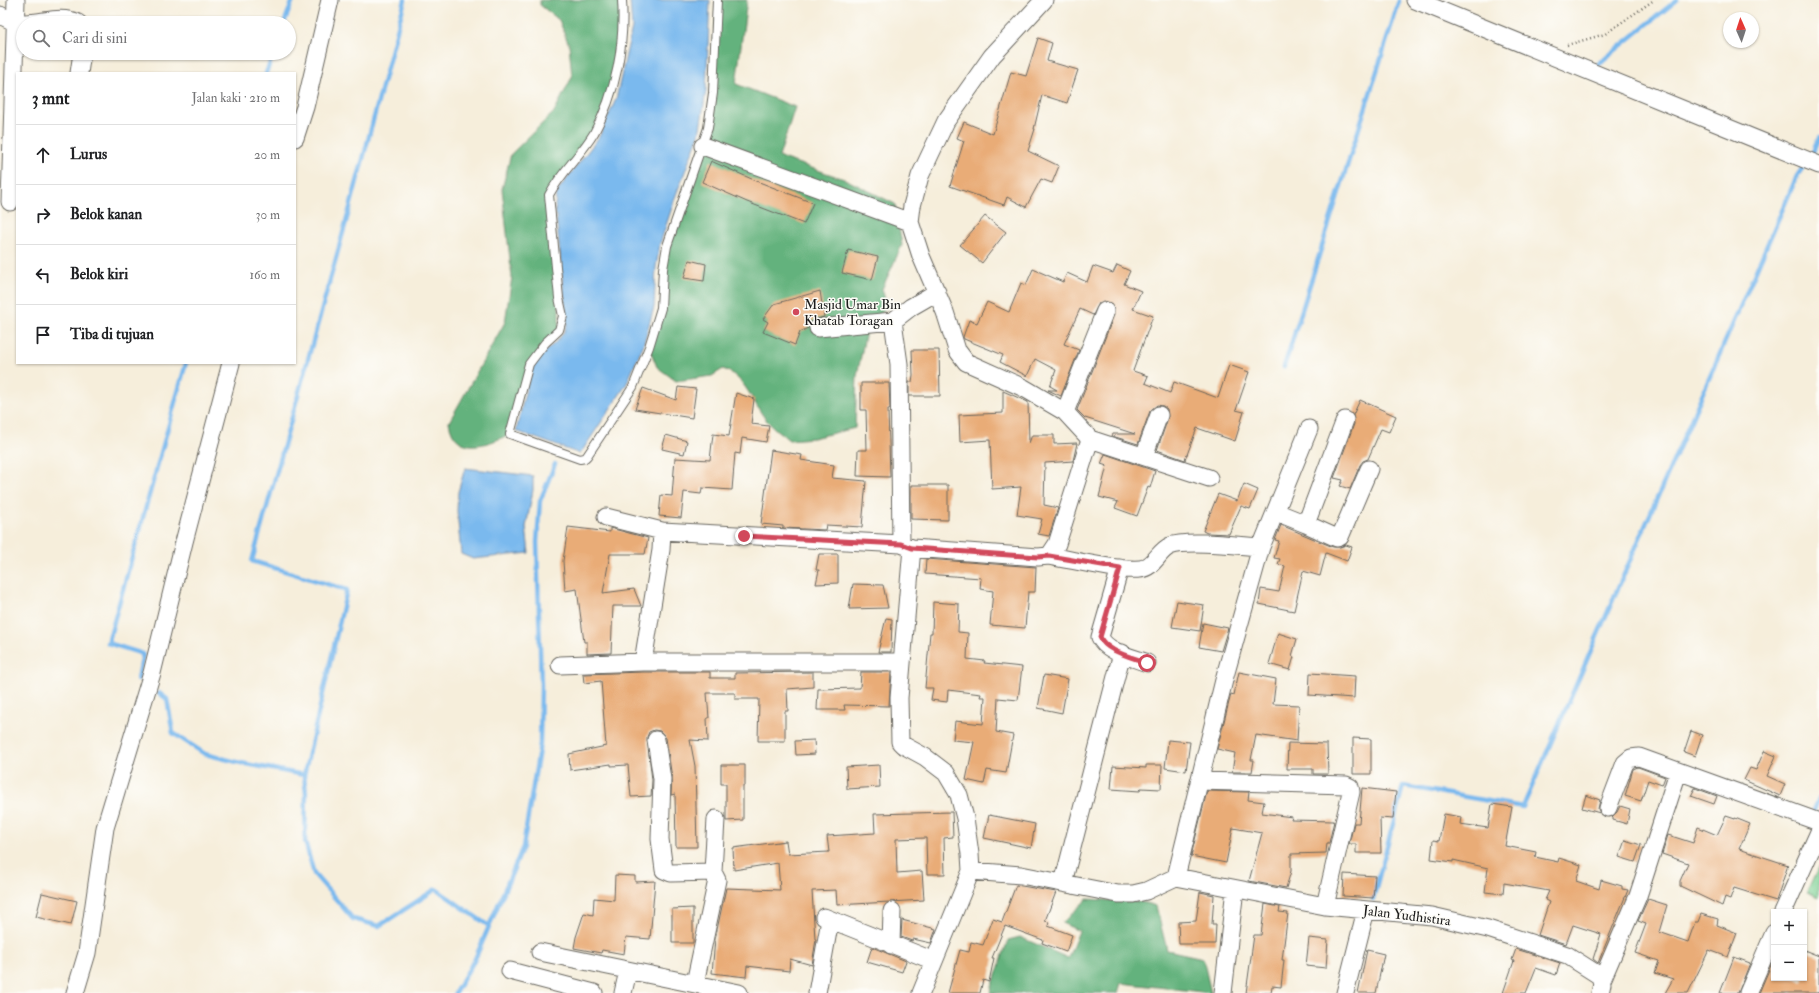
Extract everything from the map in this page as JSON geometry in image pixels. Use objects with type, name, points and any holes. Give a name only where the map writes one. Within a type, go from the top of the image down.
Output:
[{"type":"street","points":[[9,202],[7,19],[16,0]]},
{"type":"street","points":[[296,135],[305,107],[330,0]]},
{"type":"street","points":[[1044,0],[992,56],[946,121],[920,176],[912,206],[910,222],[921,256],[937,292],[958,350],[966,362],[1024,388],[1065,412],[1090,439],[1209,478]]},
{"type":"street","points":[[1415,0],[1819,165]]},
{"type":"street","points":[[79,72],[81,60]]},
{"type":"street","points":[[703,146],[910,222]]},
{"type":"street","points":[[818,328],[893,321],[911,307],[937,292]]},
{"type":"street","points":[[1065,412],[1105,311]]},
{"type":"street","points":[[893,321],[899,364],[906,546],[902,662],[899,698],[900,742],[925,756],[946,773],[959,795],[965,818],[971,871],[921,993]]},
{"type":"street","points":[[76,993],[87,953],[105,828],[152,673],[184,542],[231,364]]},
{"type":"street","points":[[1144,456],[1159,415]]},
{"type":"street","points":[[1306,524],[1345,420]]},
{"type":"street","points":[[971,871],[1021,875],[1118,894],[1133,894],[1146,891],[1176,877],[1225,676],[1261,547],[1309,429]]},
{"type":"street","points":[[1049,556],[1057,544],[1090,439]]},
{"type":"street","points":[[1276,512],[1337,538],[1340,537],[1369,469]]},
{"type":"street","points":[[606,517],[662,531],[906,546],[1038,557],[1049,556],[1120,568],[1141,569],[1154,562],[1170,546],[1192,543],[1261,547]]},
{"type":"street","points":[[643,662],[662,550],[662,531]]},
{"type":"street","points":[[1120,568],[1100,637],[1102,642],[1108,647],[1147,663]]},
{"type":"street","points":[[1063,883],[1122,653]]},
{"type":"street","points":[[560,665],[643,662],[902,662]]},
{"type":"street","points":[[656,740],[662,779],[660,839],[662,866],[667,873],[713,872]]},
{"type":"street","points":[[1608,808],[1625,764],[1631,758],[1639,757],[1819,822]]},
{"type":"street","points":[[1601,987],[1638,896],[1678,772]]},
{"type":"street","points":[[1199,781],[1346,785],[1350,787],[1351,792],[1324,906]]},
{"type":"street","points":[[695,983],[717,880],[713,872],[716,819]]},
{"type":"street","points":[[1784,909],[1817,838]]},
{"type":"street","name":"Jalan Yudhistira","points":[[1176,877],[1324,906],[1432,916],[1508,935],[1567,955],[1597,974],[1601,987]]},
{"type":"street","points":[[1223,993],[1235,889]]},
{"type":"street","points":[[1345,993],[1366,910]]},
{"type":"street","points":[[891,945],[892,911]]},
{"type":"street","points":[[817,993],[827,918],[934,961]]},
{"type":"street","points":[[1748,993],[1771,940]]},
{"type":"street","points":[[540,952],[739,993]]},
{"type":"street","points":[[510,970],[594,993]]},
{"type":"street","points":[[623,993],[628,971]]},
{"type":"lane","points":[[622,0],[624,26],[612,93],[594,132],[565,174],[555,184],[549,195],[559,298],[563,316],[560,330],[545,343],[528,364],[510,434],[580,459],[584,459],[588,456],[633,387],[649,348],[661,308],[663,269],[667,246],[683,196],[703,146],[708,128],[713,93],[717,0]]},
{"type":"path","points":[[1542,52],[1605,34],[1654,0]]},
{"type":"green space","points":[[540,0],[622,0],[623,26],[612,93],[594,133],[549,195],[559,298],[559,330],[529,364],[510,434],[492,442],[483,444],[465,444],[458,440],[452,433],[449,422],[505,322],[512,277],[502,189],[511,154],[554,112],[572,77],[569,45],[559,20],[540,5]]},
{"type":"green space","points":[[717,0],[747,0],[736,84],[795,107],[779,157],[847,180],[895,204],[902,245],[882,289],[887,306],[866,331],[857,376],[855,428],[813,438],[789,440],[767,421],[743,384],[731,373],[723,369],[712,376],[676,381],[657,367],[649,347],[661,308],[667,246],[708,128]]},
{"type":"green space","points":[[1819,866],[1819,897],[1807,892]]},
{"type":"green space","points":[[1087,899],[1142,902],[1156,906],[1167,950],[1203,958],[1211,993],[1121,983],[1118,993],[990,993],[1008,940],[1020,937],[1068,958],[1079,931],[1062,923]]},
{"type":"water","points":[[630,0],[710,0],[706,91],[699,135],[676,195],[660,244],[656,267],[654,307],[643,346],[626,385],[580,454],[516,431],[527,385],[533,368],[540,357],[562,335],[567,324],[555,205],[556,196],[559,189],[599,137],[616,99],[632,28]]},
{"type":"water","points":[[465,468],[533,476],[533,490],[526,527],[529,553],[473,559],[461,554],[457,511],[458,492]]},
{"type":"building","points":[[1038,38],[1052,43],[1047,61],[1078,70],[1067,103],[1042,95],[1035,129],[1028,151],[1059,166],[1052,183],[1041,179],[1026,207],[1007,197],[1004,205],[950,186],[964,141],[957,138],[964,122],[993,134],[1011,72],[1026,76]]},
{"type":"building","points":[[711,161],[813,203],[804,224],[747,202],[702,182]]},
{"type":"building","points":[[985,216],[1006,232],[982,263],[960,245]]},
{"type":"building","points":[[848,250],[878,257],[872,280],[842,273]]},
{"type":"building","points":[[689,260],[706,264],[704,281],[684,278]]},
{"type":"building","points":[[1117,265],[1130,271],[1124,284],[1141,291],[1133,309],[1153,316],[1133,371],[1148,376],[1145,383],[1170,393],[1174,382],[1218,398],[1229,365],[1249,372],[1236,410],[1244,412],[1235,441],[1197,428],[1185,460],[1157,450],[1168,418],[1167,409],[1163,406],[1157,405],[1150,411],[1138,444],[1112,436],[1113,434],[1135,434],[1085,418],[1077,410],[1114,315],[1113,305],[1108,302],[1103,301],[1099,303],[1093,315],[1080,309],[1064,344],[1079,350],[1061,396],[1048,390],[1057,390],[1050,386],[1056,370],[1035,359],[1027,376],[1000,362],[1003,355],[964,339],[963,337],[969,320],[977,323],[987,302],[1009,312],[1021,283],[1026,285],[1033,269],[1063,282],[1067,273],[1087,282],[1093,266],[1113,273]]},
{"type":"building","name":"Masjid Umar Bin Khatab Toragan","points":[[820,291],[824,317],[813,320],[808,328],[800,332],[795,345],[763,332],[768,322],[763,319],[774,304]]},
{"type":"building","points":[[912,350],[939,350],[940,396],[909,396],[909,382],[912,382],[913,375]]},
{"type":"building","points":[[861,383],[889,383],[890,409],[888,409],[890,477],[857,476],[858,450],[867,450],[866,410],[861,410]]},
{"type":"building","points":[[678,387],[696,389],[692,418],[635,409],[643,388],[676,400]]},
{"type":"building","points":[[1003,391],[1028,402],[1029,443],[1032,435],[1054,435],[1054,444],[1077,443],[1073,461],[1045,463],[1044,505],[1058,508],[1049,536],[1038,534],[1042,519],[1017,515],[1021,487],[992,489],[990,440],[960,442],[959,415],[1003,413]]},
{"type":"building","points":[[736,393],[754,399],[751,424],[769,426],[766,442],[742,438],[740,454],[735,453],[732,490],[702,488],[701,494],[684,492],[681,518],[659,516],[661,495],[672,496],[675,458],[710,460],[713,434],[729,436]]},
{"type":"building","points":[[1360,400],[1396,416],[1389,432],[1381,429],[1368,459],[1363,461],[1360,465],[1350,489],[1340,486],[1343,480],[1334,478],[1354,424],[1353,415]]},
{"type":"building","points":[[666,435],[687,441],[684,454],[662,449]]},
{"type":"building","points":[[771,450],[802,455],[801,460],[834,465],[832,478],[866,481],[862,527],[826,525],[825,530],[783,528],[783,526],[761,524]]},
{"type":"building","points":[[1105,454],[1155,471],[1150,488],[1148,487],[1137,516],[1115,508],[1118,502],[1099,497],[1107,466],[1101,464]]},
{"type":"building","points":[[1244,484],[1258,490],[1250,509],[1241,506],[1229,534],[1207,533],[1203,531],[1218,494],[1237,501]]},
{"type":"building","points":[[911,485],[948,485],[948,520],[911,519]]},
{"type":"building","points":[[1281,525],[1333,547],[1346,545],[1352,547],[1347,561],[1326,553],[1320,576],[1303,571],[1294,611],[1259,604],[1261,589],[1279,592],[1285,566],[1278,564],[1280,559],[1274,558],[1279,541],[1275,540]]},
{"type":"building","points":[[568,527],[610,532],[610,528],[648,538],[645,554],[610,554],[603,593],[634,589],[641,606],[613,606],[611,653],[587,654],[587,642],[584,642],[577,589],[565,591],[563,561]]},
{"type":"building","points":[[819,554],[838,554],[838,583],[816,584],[819,570],[816,570]]},
{"type":"building","points":[[926,559],[1036,567],[1035,592],[1028,592],[1025,628],[990,625],[993,591],[980,589],[981,578],[925,574]]},
{"type":"building","points":[[853,584],[883,585],[888,608],[849,609]]},
{"type":"building","points":[[1177,601],[1204,605],[1200,631],[1172,627]]},
{"type":"building","points":[[933,602],[959,604],[958,632],[968,633],[967,659],[985,661],[984,663],[1022,667],[1018,700],[998,698],[996,732],[1013,735],[1006,773],[987,770],[984,784],[966,780],[974,742],[953,740],[955,721],[983,724],[985,697],[980,697],[981,694],[948,690],[947,702],[931,700],[933,688],[925,688],[930,633],[932,633]]},
{"type":"building","points":[[886,618],[892,619],[891,652],[878,652]]},
{"type":"building","points":[[1203,623],[1228,628],[1221,651],[1199,647]]},
{"type":"building","points":[[1278,633],[1297,639],[1290,670],[1269,664]]},
{"type":"building","points":[[710,672],[710,678],[735,678],[735,673],[813,672],[813,687],[787,689],[788,711],[785,711],[785,741],[758,741],[759,699],[735,699],[735,693],[707,693],[709,718],[707,718],[708,741],[690,740],[695,766],[697,847],[676,847],[675,794],[671,795],[672,778],[666,738],[660,731],[654,730],[649,732],[647,737],[652,780],[651,796],[631,797],[628,765],[611,766],[611,764],[570,770],[569,754],[606,746],[601,681],[584,683],[583,674]]},
{"type":"building","points":[[861,672],[891,672],[889,706],[844,705],[845,710],[817,710],[818,689],[860,688]]},
{"type":"building","points":[[1239,672],[1276,679],[1273,704],[1299,705],[1297,741],[1256,735],[1251,760],[1254,760],[1252,772],[1232,772],[1235,753],[1217,749],[1231,694],[1234,695]]},
{"type":"building","points":[[1310,673],[1355,676],[1354,698],[1309,695]]},
{"type":"building","points":[[1044,675],[1068,679],[1062,713],[1038,708]]},
{"type":"building","points":[[1691,731],[1702,735],[1695,756],[1684,752]]},
{"type":"building","points":[[1353,738],[1371,739],[1371,774],[1353,774]]},
{"type":"building","points":[[814,740],[815,754],[796,755],[795,741]]},
{"type":"building","points":[[1168,740],[1190,742],[1186,771],[1165,768]]},
{"type":"building","points":[[1288,743],[1327,744],[1328,774],[1313,774],[1313,769],[1287,769]]},
{"type":"building","points":[[1764,751],[1776,756],[1767,776],[1785,784],[1780,796],[1744,780],[1750,768],[1756,770]]},
{"type":"building","points":[[721,765],[745,765],[745,785],[743,785],[743,820],[726,821],[726,784],[721,784]]},
{"type":"building","points":[[879,765],[880,787],[847,789],[846,767]]},
{"type":"building","points":[[1146,765],[1162,765],[1161,789],[1141,788],[1140,791],[1111,789],[1113,766],[1146,768]]},
{"type":"building","points":[[1638,767],[1665,777],[1662,785],[1648,780],[1641,801],[1625,796],[1633,769]]},
{"type":"building","points":[[1362,788],[1396,792],[1393,819],[1380,818],[1381,853],[1356,853],[1356,844],[1349,844],[1354,823],[1359,823]]},
{"type":"building","points":[[1695,788],[1717,796],[1714,804],[1691,796]]},
{"type":"building","points":[[1207,791],[1249,792],[1248,800],[1264,802],[1262,813],[1292,817],[1291,820],[1334,821],[1329,843],[1327,843],[1326,853],[1291,854],[1291,871],[1286,888],[1249,881],[1262,833],[1233,828],[1226,863],[1191,856]]},
{"type":"building","points":[[1586,795],[1600,800],[1598,809],[1600,813],[1582,808]]},
{"type":"building","points":[[1492,804],[1512,807],[1505,846],[1536,852],[1535,857],[1558,862],[1559,858],[1581,865],[1576,881],[1599,889],[1601,880],[1622,886],[1622,889],[1628,890],[1598,963],[1593,959],[1601,934],[1573,925],[1566,944],[1538,935],[1549,902],[1545,900],[1549,891],[1504,883],[1503,894],[1485,892],[1488,868],[1453,860],[1453,862],[1431,859],[1433,840],[1439,841],[1444,814],[1461,817],[1460,824],[1488,828]]},
{"type":"building","points":[[1620,806],[1630,809],[1627,824],[1613,820],[1612,817]]},
{"type":"building","points":[[952,812],[953,837],[944,838],[945,874],[927,874],[926,838],[896,839],[897,873],[922,871],[924,900],[837,905],[836,890],[812,891],[816,939],[812,965],[790,959],[789,971],[747,966],[746,977],[712,973],[715,939],[726,888],[780,890],[778,863],[734,870],[733,848],[786,841],[788,854],[829,852],[827,836],[875,833],[874,814]]},
{"type":"building","points":[[989,815],[1035,824],[1031,848],[984,838]]},
{"type":"building","points":[[1726,816],[1750,824],[1739,849],[1788,865],[1776,901],[1734,888],[1730,899],[1725,897],[1722,906],[1680,886],[1680,881],[1688,863],[1662,854],[1668,835],[1693,843],[1698,827],[1717,835]]},
{"type":"building","points":[[1625,840],[1641,845],[1635,862],[1619,857]]},
{"type":"building","points":[[1344,874],[1375,876],[1373,898],[1343,896]]},
{"type":"building","points":[[615,875],[635,876],[635,882],[655,881],[650,939],[626,937],[624,954],[602,950],[601,953],[574,948],[584,913],[593,915],[594,898],[614,900]]},
{"type":"building","points":[[1016,885],[1056,892],[1045,921],[1049,922],[1048,926],[1072,935],[1066,952],[1042,943],[1043,940],[1005,926],[992,958],[994,958],[989,982],[983,980],[980,993],[948,993],[960,950],[969,952],[971,942],[983,945],[993,919],[1002,922]]},
{"type":"building","points":[[1200,892],[1214,895],[1212,924],[1216,924],[1215,944],[1179,944],[1178,922],[1196,921]]},
{"type":"building","points":[[42,893],[77,901],[71,925],[36,917]]},
{"type":"building","points":[[1648,899],[1667,905],[1659,932],[1688,942],[1695,922],[1698,922],[1701,914],[1718,919],[1717,925],[1737,933],[1728,957],[1709,950],[1688,993],[1665,993],[1673,979],[1655,973],[1659,961],[1635,953],[1646,924],[1638,921]]},
{"type":"building","points":[[1265,904],[1280,907],[1279,912],[1288,913],[1282,960],[1284,960],[1281,987],[1272,986],[1271,993],[1246,993],[1254,935],[1261,935]]},
{"type":"building","points":[[693,908],[693,943],[672,943],[672,909]]},
{"type":"building","points":[[902,920],[936,929],[931,943],[913,939],[912,941],[901,937]]},
{"type":"building","points":[[1309,938],[1328,940],[1326,968],[1306,966]]},
{"type":"building","points":[[872,947],[906,961],[902,972],[867,962]]},
{"type":"building","points":[[1516,949],[1560,963],[1556,975],[1536,968],[1526,993],[1503,993],[1514,961],[1512,960]]},
{"type":"building","points":[[1367,950],[1384,954],[1376,993],[1358,993]]},
{"type":"building","points":[[1807,951],[1819,956],[1819,993],[1759,993],[1771,965],[1771,981],[1807,981]]},
{"type":"building","points":[[1734,957],[1750,963],[1738,993],[1720,993]]},
{"type":"waterway","points":[[287,16],[293,0]]},
{"type":"waterway","points":[[304,775],[347,590],[252,561],[351,204],[405,0]]},
{"type":"waterway","points":[[1596,66],[1677,0]]},
{"type":"waterway","points":[[1284,367],[1399,1]]},
{"type":"waterway","points":[[266,72],[271,60]]},
{"type":"waterway","points":[[1373,899],[1403,786],[1523,807],[1797,176],[1812,154],[1819,138]]},
{"type":"waterway","points":[[138,679],[143,654],[108,643],[186,364]]},
{"type":"waterway","points":[[455,993],[475,959],[523,847],[540,744],[541,686],[537,542],[540,501],[555,464]]},
{"type":"waterway","points":[[159,693],[167,699],[173,733],[205,754],[241,763],[304,775],[306,793],[305,841],[314,874],[353,919],[379,926],[436,889],[489,926]]},
{"type":"waterway","points":[[1814,810],[1819,798]]},
{"type":"place","name":"Masjid Umar Bin Khatab Toragan","points":[[796,312]]},
{"type":"route","points":[[744,536],[901,544],[912,548],[1038,557],[1049,556],[1120,568],[1100,637],[1102,642],[1108,647],[1147,663]]}]
